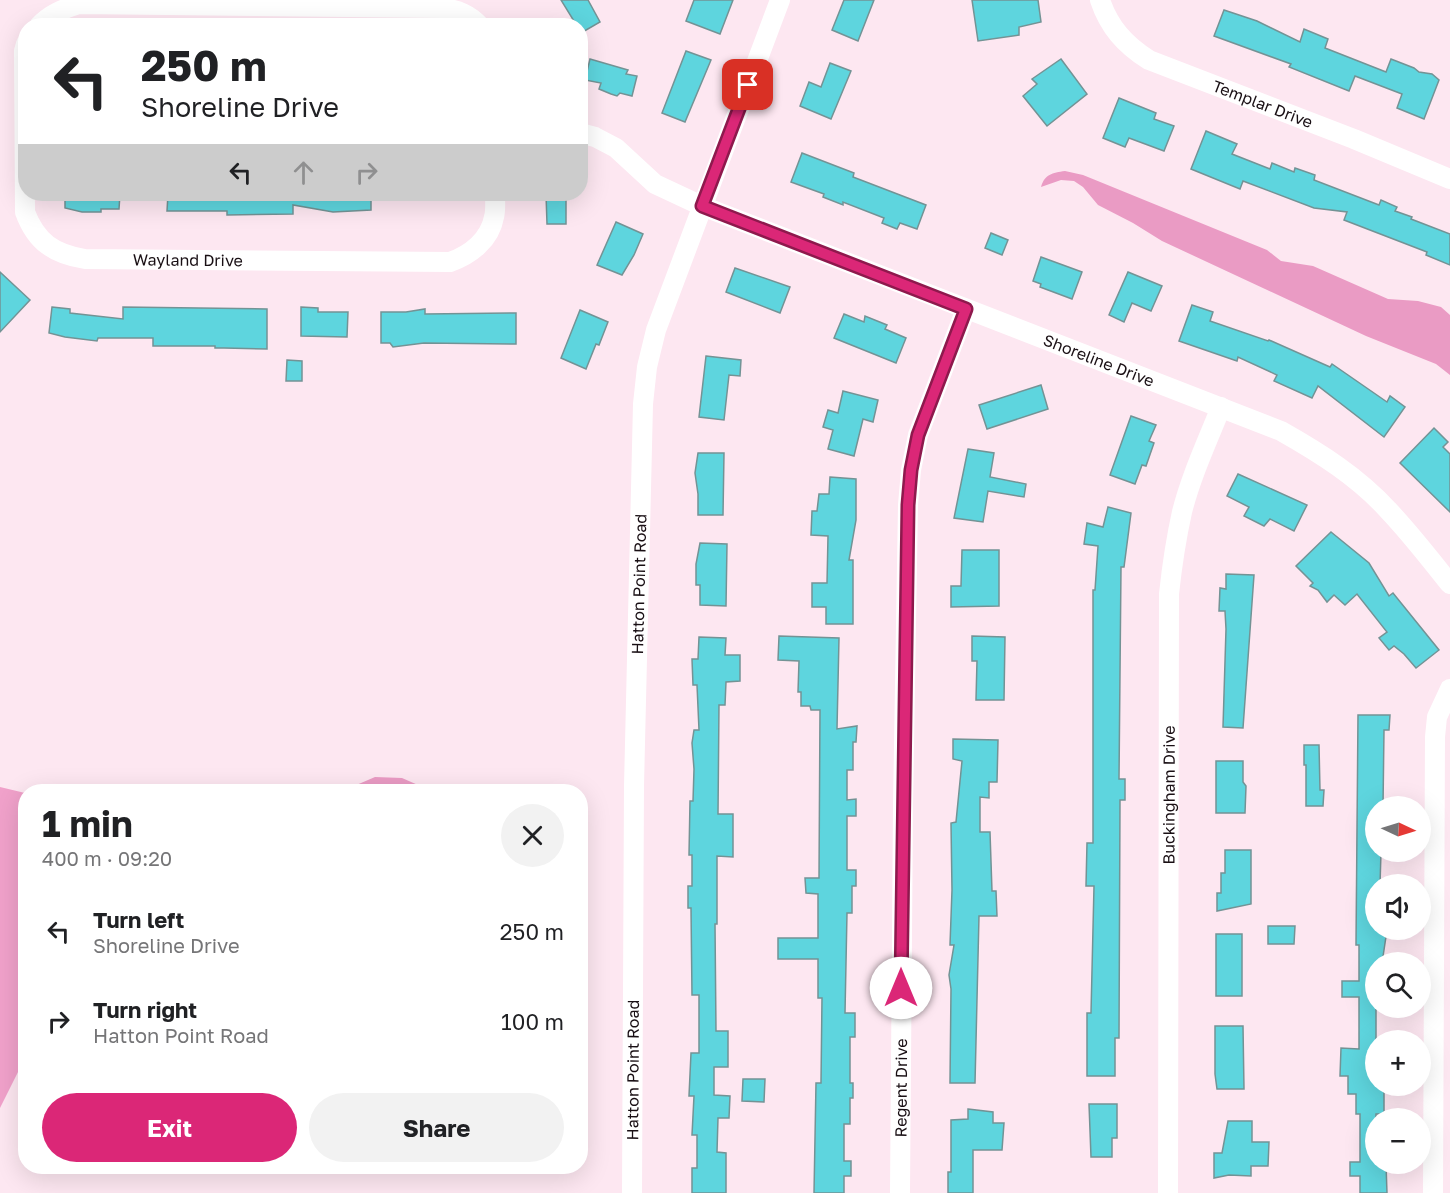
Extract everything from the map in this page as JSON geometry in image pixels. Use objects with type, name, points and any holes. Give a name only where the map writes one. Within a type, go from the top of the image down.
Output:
[{"type":"street","name":"Hatton Point Road","points":[[632,1193],[634,786],[643,404],[647,367],[656,330],[780,0]]},
{"type":"street","name":"Templar Drive","points":[[1100,0],[1104,13],[1117,34],[1132,49],[1149,60],[1354,139],[1450,179]]},
{"type":"street","points":[[46,18],[62,9],[79,4],[443,8],[460,11],[473,18]]},
{"type":"street","points":[[588,135],[616,148],[655,184],[702,206]]},
{"type":"street","name":"Wayland Drive","points":[[25,201],[25,212],[30,225],[42,241],[56,251],[85,259],[450,262],[463,258],[479,246],[489,233],[494,218],[495,201]]},
{"type":"street","name":"Shoreline Drive","points":[[702,206],[1281,431],[1317,451],[1350,475],[1387,508],[1450,584]]},
{"type":"street","name":"Regent Drive","points":[[900,1193],[908,505],[911,470],[918,435],[966,309]]},
{"type":"street","name":"Buckingham Drive","points":[[1168,1193],[1169,594],[1182,510],[1195,469],[1221,407]]},
{"type":"street","points":[[1433,1193],[1442,1086],[1435,737],[1437,717],[1450,689]]},
{"type":"shaded area","points":[[1065,171],[1083,175],[1267,250],[1281,261],[1313,266],[1388,299],[1418,301],[1441,307],[1450,315],[1450,375],[1436,364],[1366,336],[1162,241],[1098,205],[1083,187],[1074,181],[1061,180],[1041,187],[1050,175]]},
{"type":"shaded area","points":[[375,777],[402,778],[416,784],[359,784]]},
{"type":"shaded area","points":[[0,787],[18,791],[18,1072],[0,1108]]},
{"type":"building","points":[[561,0],[588,0],[600,22],[588,29],[588,18],[572,18]]},
{"type":"building","points":[[694,0],[733,0],[720,34],[686,21]]},
{"type":"building","points":[[844,0],[874,0],[858,41],[832,30]]},
{"type":"building","points":[[972,0],[1038,0],[1041,22],[1019,27],[1019,35],[978,41]]},
{"type":"building","points":[[1224,10],[1257,21],[1300,42],[1304,29],[1328,39],[1325,48],[1386,72],[1391,59],[1419,72],[1432,74],[1439,80],[1424,119],[1397,108],[1402,94],[1355,76],[1349,91],[1289,67],[1291,64],[1214,36]]},
{"type":"building","points":[[686,51],[711,60],[685,122],[662,113]]},
{"type":"building","points":[[590,59],[628,70],[626,74],[637,76],[632,96],[620,93],[617,96],[599,89],[601,83],[588,81]]},
{"type":"building","points":[[1061,59],[1087,94],[1047,126],[1023,96],[1037,84],[1032,79]]},
{"type":"building","points":[[830,63],[851,71],[831,119],[800,106],[809,82],[821,87]]},
{"type":"building","points":[[1119,98],[1156,113],[1154,119],[1174,126],[1164,151],[1129,138],[1125,147],[1103,138]]},
{"type":"building","points":[[1206,131],[1237,144],[1232,154],[1270,169],[1272,163],[1294,172],[1295,168],[1315,175],[1314,180],[1379,205],[1381,200],[1397,207],[1395,211],[1412,217],[1411,219],[1450,234],[1450,265],[1426,255],[1427,252],[1344,220],[1347,212],[1314,208],[1243,181],[1240,189],[1191,169]]},
{"type":"building","points":[[802,153],[854,173],[853,177],[926,205],[917,229],[900,223],[897,229],[882,223],[884,218],[843,202],[843,205],[823,197],[824,194],[791,182]]},
{"type":"building","points":[[65,201],[120,201],[119,209],[101,209],[101,212],[82,212],[65,208]]},
{"type":"building","points":[[168,201],[371,201],[371,210],[333,212],[293,205],[293,214],[227,215],[227,211],[167,211]]},
{"type":"building","points":[[546,201],[566,201],[566,224],[547,224]]},
{"type":"building","points":[[616,222],[643,234],[622,275],[597,265]]},
{"type":"building","points":[[991,233],[1008,240],[1002,255],[985,248]]},
{"type":"building","points":[[1041,257],[1082,272],[1072,299],[1040,287],[1041,284],[1033,281]]},
{"type":"building","points":[[735,268],[790,287],[780,313],[726,292]]},
{"type":"building","points":[[0,272],[30,300],[0,332]]},
{"type":"building","points":[[1128,272],[1162,286],[1151,311],[1132,303],[1124,322],[1109,315]]},
{"type":"building","points":[[1192,305],[1213,312],[1210,321],[1269,340],[1330,367],[1332,364],[1387,402],[1390,396],[1405,407],[1384,437],[1318,386],[1312,398],[1274,381],[1277,375],[1238,357],[1237,361],[1179,341]]},
{"type":"building","points":[[52,307],[70,309],[70,313],[123,319],[123,307],[267,309],[267,349],[153,346],[153,338],[98,338],[97,341],[65,337],[49,333]]},
{"type":"building","points":[[301,307],[318,308],[318,312],[348,312],[347,337],[301,336]]},
{"type":"building","points":[[425,309],[425,314],[516,313],[516,344],[424,343],[393,347],[390,343],[381,343],[381,312]]},
{"type":"building","points":[[580,310],[608,322],[586,369],[561,358]]},
{"type":"building","points":[[844,314],[864,322],[865,316],[887,325],[885,329],[906,338],[896,363],[834,338]]},
{"type":"building","points":[[706,356],[741,360],[740,376],[729,375],[724,420],[699,417]]},
{"type":"building","points":[[287,360],[302,361],[302,381],[286,381]]},
{"type":"building","points":[[1041,385],[1048,409],[987,429],[979,405]]},
{"type":"building","points":[[843,391],[878,400],[873,422],[863,419],[854,456],[828,449],[833,430],[823,427],[828,410],[838,413]]},
{"type":"building","points":[[1131,416],[1156,425],[1149,441],[1154,443],[1146,466],[1142,465],[1135,484],[1110,475]]},
{"type":"building","points":[[1434,428],[1448,442],[1443,447],[1450,454],[1450,512],[1400,463]]},
{"type":"building","points":[[968,449],[994,453],[990,477],[1026,484],[1024,497],[988,491],[983,522],[954,518]]},
{"type":"building","points":[[698,453],[724,453],[723,515],[698,515],[695,473]]},
{"type":"building","points":[[1238,474],[1307,505],[1294,531],[1270,519],[1264,526],[1244,516],[1249,507],[1227,496]]},
{"type":"building","points":[[830,477],[856,479],[856,520],[849,560],[853,560],[853,624],[826,624],[826,607],[812,607],[812,583],[827,583],[828,536],[811,535],[812,511],[817,511],[819,494],[829,494]]},
{"type":"building","points":[[1108,507],[1131,513],[1124,567],[1121,567],[1119,779],[1125,779],[1125,800],[1120,800],[1119,1038],[1115,1038],[1115,1076],[1087,1076],[1087,1013],[1091,1013],[1094,886],[1086,886],[1087,843],[1093,843],[1093,590],[1095,590],[1098,546],[1084,544],[1087,523],[1103,527]]},
{"type":"building","points":[[1331,532],[1369,563],[1389,596],[1393,593],[1439,650],[1416,668],[1404,654],[1394,646],[1389,650],[1379,638],[1387,632],[1357,594],[1345,605],[1334,595],[1327,602],[1318,590],[1310,586],[1313,583],[1296,566]]},
{"type":"building","points":[[700,543],[727,544],[726,606],[700,605],[700,585],[696,585],[696,564]]},
{"type":"building","points":[[962,550],[999,550],[999,606],[951,607],[951,586],[961,586]]},
{"type":"building","points":[[1226,574],[1254,575],[1243,728],[1223,727],[1226,629],[1225,611],[1219,611],[1220,588],[1226,589]]},
{"type":"building","points":[[779,636],[839,638],[837,729],[857,726],[856,742],[853,742],[853,770],[847,770],[847,800],[856,799],[856,816],[847,816],[847,870],[856,870],[856,886],[852,886],[852,913],[847,913],[845,1013],[855,1013],[855,1037],[850,1037],[850,1083],[853,1083],[853,1098],[850,1098],[850,1124],[844,1124],[844,1161],[851,1161],[851,1176],[844,1176],[844,1193],[814,1193],[816,1083],[821,1083],[822,998],[818,998],[818,959],[778,959],[778,938],[818,938],[818,894],[806,893],[805,878],[819,878],[820,710],[811,710],[810,706],[801,706],[801,692],[798,692],[799,661],[778,660]]},
{"type":"building","points":[[972,636],[1005,637],[1004,700],[976,700],[977,661],[972,661]]},
{"type":"building","points":[[699,637],[726,638],[725,655],[740,655],[740,681],[726,682],[725,705],[719,705],[718,814],[733,814],[733,857],[717,856],[717,924],[715,924],[716,1031],[728,1031],[728,1067],[714,1067],[714,1095],[730,1096],[729,1118],[718,1118],[717,1152],[726,1153],[726,1193],[692,1193],[692,1168],[697,1168],[697,1135],[692,1135],[694,1096],[689,1096],[691,1053],[699,1053],[699,995],[692,995],[691,908],[688,908],[688,886],[692,886],[692,855],[689,855],[690,801],[693,801],[694,769],[692,743],[694,730],[699,730],[697,685],[693,685],[692,659],[698,659]]},
{"type":"building","points":[[1358,715],[1390,715],[1389,730],[1384,730],[1383,796],[1365,796],[1365,862],[1381,862],[1380,874],[1365,874],[1365,940],[1385,940],[1384,952],[1365,952],[1365,1018],[1376,1018],[1376,1030],[1365,1030],[1365,1096],[1384,1096],[1384,1108],[1365,1108],[1365,1174],[1386,1174],[1387,1193],[1360,1193],[1360,1176],[1350,1176],[1350,1162],[1360,1162],[1360,1114],[1356,1114],[1356,1094],[1348,1094],[1348,1076],[1340,1076],[1341,1048],[1359,1049],[1359,997],[1342,997],[1342,981],[1359,981],[1359,945],[1356,945]]},
{"type":"building","points":[[953,739],[998,740],[997,782],[989,782],[989,798],[980,797],[980,832],[990,832],[992,891],[996,891],[997,916],[979,916],[975,1083],[950,1083],[951,989],[949,975],[954,945],[950,945],[951,823],[956,822],[962,761],[953,759]]},
{"type":"building","points":[[1304,745],[1319,745],[1320,790],[1324,790],[1323,806],[1306,806]]},
{"type":"building","points":[[1216,761],[1243,761],[1243,782],[1246,786],[1245,813],[1216,813]]},
{"type":"building","points":[[1225,850],[1251,850],[1251,904],[1217,911],[1217,893],[1221,893],[1221,873],[1225,873]]},
{"type":"building","points":[[1268,926],[1295,926],[1294,944],[1268,944]]},
{"type":"building","points":[[1216,934],[1242,934],[1242,996],[1216,996]]},
{"type":"building","points":[[1215,1026],[1243,1026],[1244,1089],[1217,1089]]},
{"type":"building","points":[[743,1079],[765,1079],[764,1102],[742,1101]]},
{"type":"building","points":[[1089,1104],[1117,1104],[1117,1138],[1112,1138],[1112,1157],[1091,1157]]},
{"type":"building","points":[[968,1109],[993,1112],[993,1123],[1004,1123],[1002,1150],[973,1150],[973,1193],[948,1193],[948,1172],[951,1172],[951,1120],[968,1119]]},
{"type":"building","points":[[1228,1121],[1252,1121],[1252,1142],[1269,1142],[1268,1166],[1251,1166],[1251,1176],[1229,1175],[1214,1178],[1214,1153],[1222,1153]]},
{"type":"route","points":[[748,85],[702,206],[966,309],[918,435],[911,470],[908,505],[901,988]]}]
